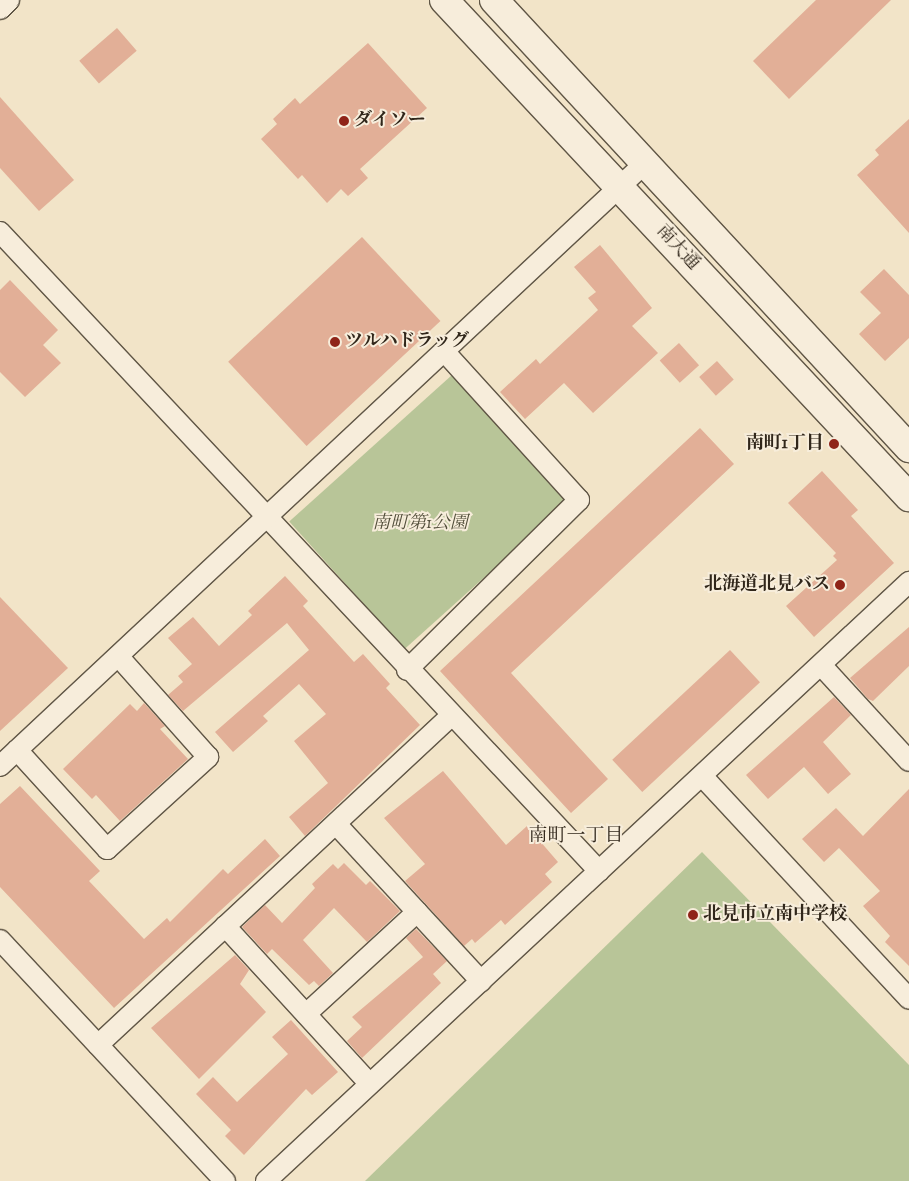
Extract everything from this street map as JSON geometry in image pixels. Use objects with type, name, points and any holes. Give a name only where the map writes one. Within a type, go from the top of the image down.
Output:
[{"type":"street","points":[[0,9],[10,0]]},
{"type":"street","name":"南大通","points":[[444,0],[908,494]]},
{"type":"street","name":"南大通","points":[[494,0],[909,448]]},
{"type":"street","points":[[0,766],[645,163]]},
{"type":"street","points":[[0,232],[451,716],[599,870]]},
{"type":"street","points":[[408,670],[579,500],[444,351]]},
{"type":"street","points":[[266,1181],[909,582]]},
{"type":"street","points":[[17,750],[107,849],[208,757],[118,656]]},
{"type":"street","points":[[821,665],[909,761]]},
{"type":"street","points":[[98,1045],[451,716]]},
{"type":"street","points":[[702,776],[909,999]]},
{"type":"street","points":[[336,824],[481,981]]},
{"type":"street","points":[[306,1014],[417,912]]},
{"type":"street","points":[[225,926],[370,1084]]},
{"type":"street","points":[[0,940],[225,1181]]},
{"type":"green space","name":"南町第1公園","points":[[452,375],[567,503],[404,649],[289,522]]},
{"type":"green space","name":"北見市立南中学校","points":[[702,852],[909,1065],[909,1181],[365,1181]]},
{"type":"building","points":[[816,0],[891,0],[789,99],[753,61]]},
{"type":"building","points":[[117,28],[137,51],[99,83],[79,61]]},
{"type":"building","name":"ダイソー","points":[[368,43],[427,108],[360,169],[368,178],[348,196],[341,189],[327,203],[302,175],[298,179],[261,139],[277,124],[273,119],[295,98],[300,104]]},
{"type":"building","points":[[0,97],[74,180],[39,211],[0,168]]},
{"type":"building","points":[[909,119],[909,233],[857,175],[879,155],[875,150]]},
{"type":"building","name":"ツルハドラッグ","points":[[362,237],[440,321],[307,446],[228,362]]},
{"type":"building","points":[[600,245],[652,308],[632,326],[658,353],[593,413],[564,383],[525,419],[500,392],[536,359],[540,364],[598,310],[588,298],[596,292],[574,267]]},
{"type":"building","points":[[884,269],[909,295],[909,338],[885,361],[859,334],[881,313],[860,292]]},
{"type":"building","points":[[10,280],[58,330],[43,345],[61,363],[25,397],[0,372],[0,290]]},
{"type":"building","points":[[679,343],[699,365],[680,383],[660,360]]},
{"type":"building","points":[[717,361],[734,380],[716,396],[699,377]]},
{"type":"building","points":[[700,428],[734,464],[511,673],[608,779],[571,813],[440,671]]},
{"type":"building","name":"北海道北見バス","points":[[822,471],[858,510],[851,516],[894,563],[814,637],[786,606],[837,560],[833,556],[836,553],[788,503]]},
{"type":"building","points":[[285,576],[308,601],[303,606],[354,662],[363,654],[390,684],[386,688],[420,725],[305,836],[289,817],[328,783],[294,741],[326,714],[299,684],[263,716],[268,721],[233,752],[215,732],[309,650],[287,623],[183,711],[168,695],[183,682],[178,676],[192,664],[168,638],[193,617],[219,646],[252,615],[248,611]]},
{"type":"building","points":[[0,597],[68,668],[0,731]]},
{"type":"building","points":[[909,627],[909,666],[873,701],[868,699],[850,678]]},
{"type":"building","points":[[730,650],[760,682],[642,792],[612,760]]},
{"type":"building","points":[[834,697],[851,715],[823,742],[851,774],[828,794],[804,767],[768,799],[746,775]]},
{"type":"building","points":[[144,703],[165,726],[160,729],[188,759],[120,821],[96,795],[92,799],[63,769],[130,704],[137,711]]},
{"type":"building","points":[[443,771],[506,845],[527,826],[558,862],[545,874],[552,882],[505,925],[501,920],[475,943],[472,939],[464,946],[405,881],[425,864],[384,818]]},
{"type":"building","points":[[20,786],[100,871],[89,881],[144,939],[167,918],[170,922],[223,869],[228,874],[265,839],[280,856],[114,1008],[0,887],[0,804]]},
{"type":"building","points":[[909,789],[909,966],[885,942],[890,936],[863,906],[880,891],[839,848],[824,862],[802,839],[836,808],[863,836]]},
{"type":"building","points":[[344,863],[366,885],[370,881],[400,911],[367,942],[334,908],[303,940],[333,973],[319,986],[314,981],[309,985],[272,949],[267,954],[242,927],[265,905],[282,923],[315,888],[312,884],[333,864],[338,869]]},
{"type":"building","points":[[416,929],[447,961],[433,974],[441,983],[362,1058],[347,1041],[362,1027],[352,1017],[423,957],[406,938]]},
{"type":"building","points":[[235,955],[249,970],[240,984],[266,1012],[199,1079],[151,1028]]},
{"type":"building","points":[[291,1020],[338,1072],[312,1095],[306,1089],[244,1155],[225,1136],[231,1130],[196,1094],[213,1077],[237,1102],[288,1054],[272,1037]]},
{"type":"place","name":"ダイソー","points":[[344,121]]},
{"type":"place","name":"ツルハドラッグ","points":[[335,342]]},
{"type":"place","name":"南町1丁目","points":[[834,444]]},
{"type":"place","name":"北海道北見バス","points":[[840,585]]},
{"type":"place","name":"北見市立南中学校","points":[[693,915]]},
{"type":"district","name":"南町一丁目","points":[[576,837]]}]
